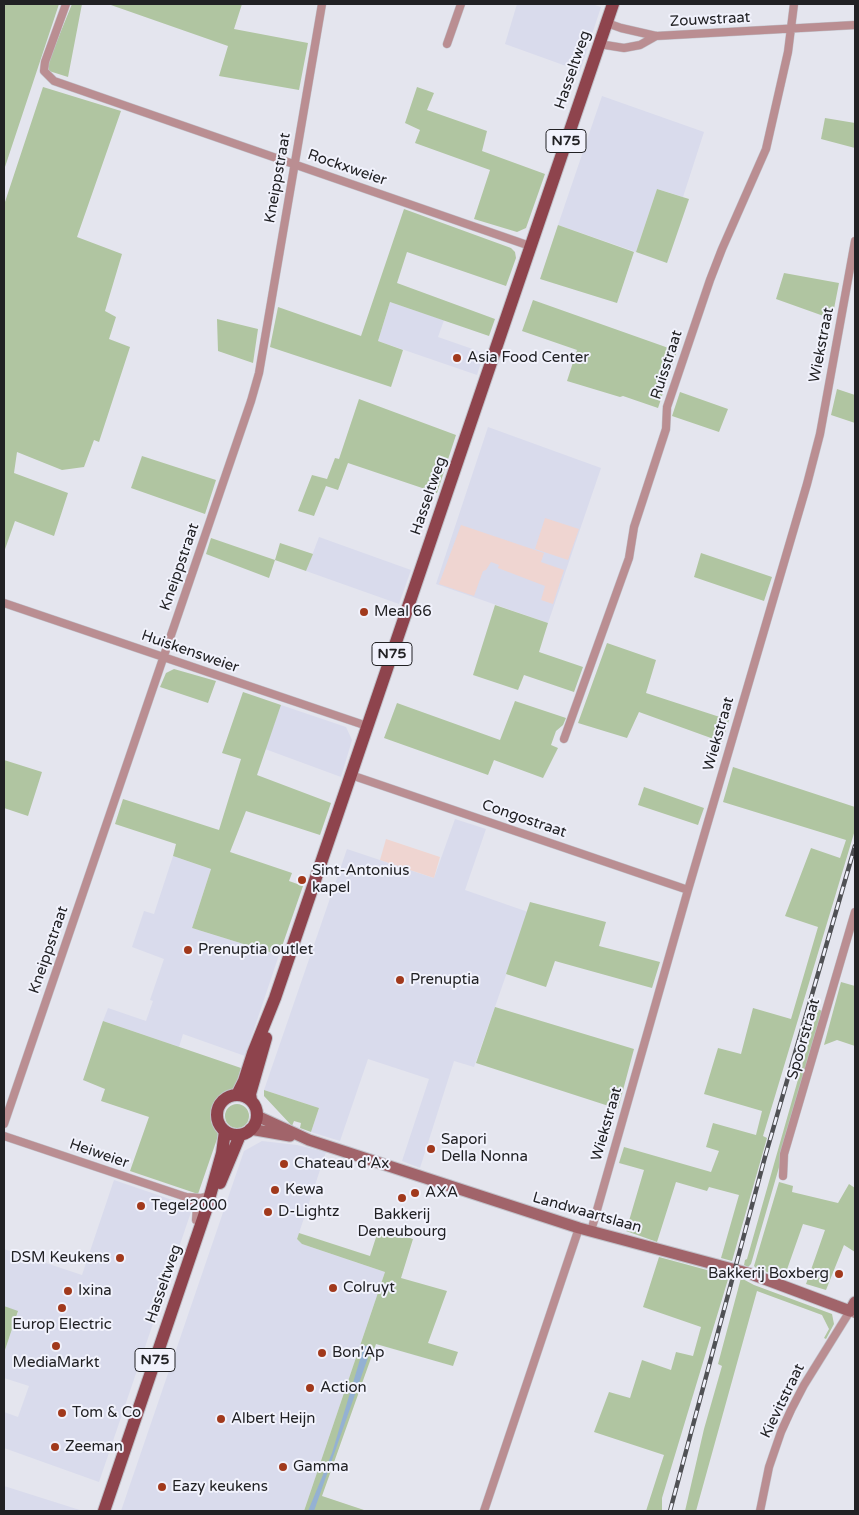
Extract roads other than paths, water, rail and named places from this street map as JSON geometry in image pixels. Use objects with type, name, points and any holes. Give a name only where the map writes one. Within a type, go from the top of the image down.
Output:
[{"type":"main road","name":"Hasseltweg","points":[[206,1210],[222,1153],[225,1131],[218,1121],[218,1107],[228,1097],[236,1095],[240,1091],[275,998],[613,4]]},
{"type":"main road","name":"Hasseltweg","points":[[250,1100],[275,998]]},
{"type":"main road","points":[[236,1095],[244,1096],[250,1100],[256,1109],[257,1116]]},
{"type":"main road","name":"Hasseltweg","points":[[104,1511],[199,1221],[220,1184],[245,1132],[257,1116]]},
{"type":"main road","points":[[225,1131],[230,1134],[245,1132]]},
{"type":"street","name":"Rockxweier","points":[[66,4],[45,62],[44,70],[54,81],[530,246]]},
{"type":"street","name":"Kneippstraat","points":[[4,1124],[259,373],[322,4]]},
{"type":"street","points":[[447,44],[461,4]]},
{"type":"street","name":"Ruisstraat","points":[[564,739],[629,558],[634,527],[666,429],[667,407],[710,280],[766,149],[788,52],[794,4]]},
{"type":"street","name":"Zouwstraat","points":[[607,23],[656,36],[855,25]]},
{"type":"street","name":"Zouwstraat","points":[[599,44],[624,48],[640,45],[656,36]]},
{"type":"street","name":"Wiekstraat","points":[[591,1231],[688,890],[807,484],[820,434],[855,241]]},
{"type":"street","name":"Huiskensweier","points":[[4,603],[367,726]]},
{"type":"street","name":"Congostraat","points":[[351,775],[688,890]]},
{"type":"street","name":"Spoorstraat","points":[[783,1176],[784,1154],[824,1028],[855,912]]},
{"type":"street","name":"Landwaartslaan","points":[[257,1116],[309,1140],[579,1228],[751,1274],[853,1309]]},
{"type":"street","name":"Landwaartslaan","points":[[245,1132],[309,1140]]},
{"type":"street","name":"Heiweier","points":[[4,1136],[186,1197],[206,1197],[211,1192]]},
{"type":"street","points":[[186,1197],[197,1207],[199,1221]]},
{"type":"street","points":[[484,1511],[579,1228]]},
{"type":"street","name":"Kievitstraat","points":[[760,1511],[769,1467],[788,1417],[804,1385],[853,1309]]},
{"type":"water","points":[[364,1346],[371,1349],[314,1511],[308,1511],[332,1453]]},
{"type":"railway","points":[[670,1511],[765,1157],[855,846]]},
{"type":"place","name":"Asia Food Center","points":[[457,358]]},
{"type":"place","name":"Meal 66","points":[[364,612]]},
{"type":"place","name":"Sint-Antonius kapel","points":[[302,880]]},
{"type":"place","name":"Prenuptia outlet","points":[[188,950]]},
{"type":"place","name":"Prenuptia","points":[[400,980]]},
{"type":"place","name":"Sapori Della Nonna","points":[[431,1149]]},
{"type":"place","name":"Chateau d'Ax","points":[[284,1164]]},
{"type":"place","name":"Kewa","points":[[275,1190]]},
{"type":"place","name":"AXA","points":[[415,1193]]},
{"type":"place","name":"Bakkerij Deneubourg","points":[[402,1198]]},
{"type":"place","name":"Tegel2000","points":[[141,1206]]},
{"type":"place","name":"D-Lightz","points":[[268,1212]]},
{"type":"place","name":"DSM Keukens","points":[[120,1258]]},
{"type":"place","name":"Bakkerij Boxberg","points":[[839,1274]]},
{"type":"place","name":"Colruyt","points":[[333,1288]]},
{"type":"place","name":"Ixina","points":[[68,1291]]},
{"type":"place","name":"Europ Electric","points":[[62,1308]]},
{"type":"place","name":"MediaMarkt","points":[[56,1346]]},
{"type":"place","name":"Bon'Ap","points":[[322,1353]]},
{"type":"place","name":"Action","points":[[310,1388]]},
{"type":"place","name":"Tom & Co","points":[[62,1413]]},
{"type":"place","name":"Albert Heijn","points":[[221,1419]]},
{"type":"place","name":"Zeeman","points":[[55,1447]]},
{"type":"place","name":"Gamma","points":[[283,1467]]},
{"type":"place","name":"Eazy keukens","points":[[162,1487]]}]
